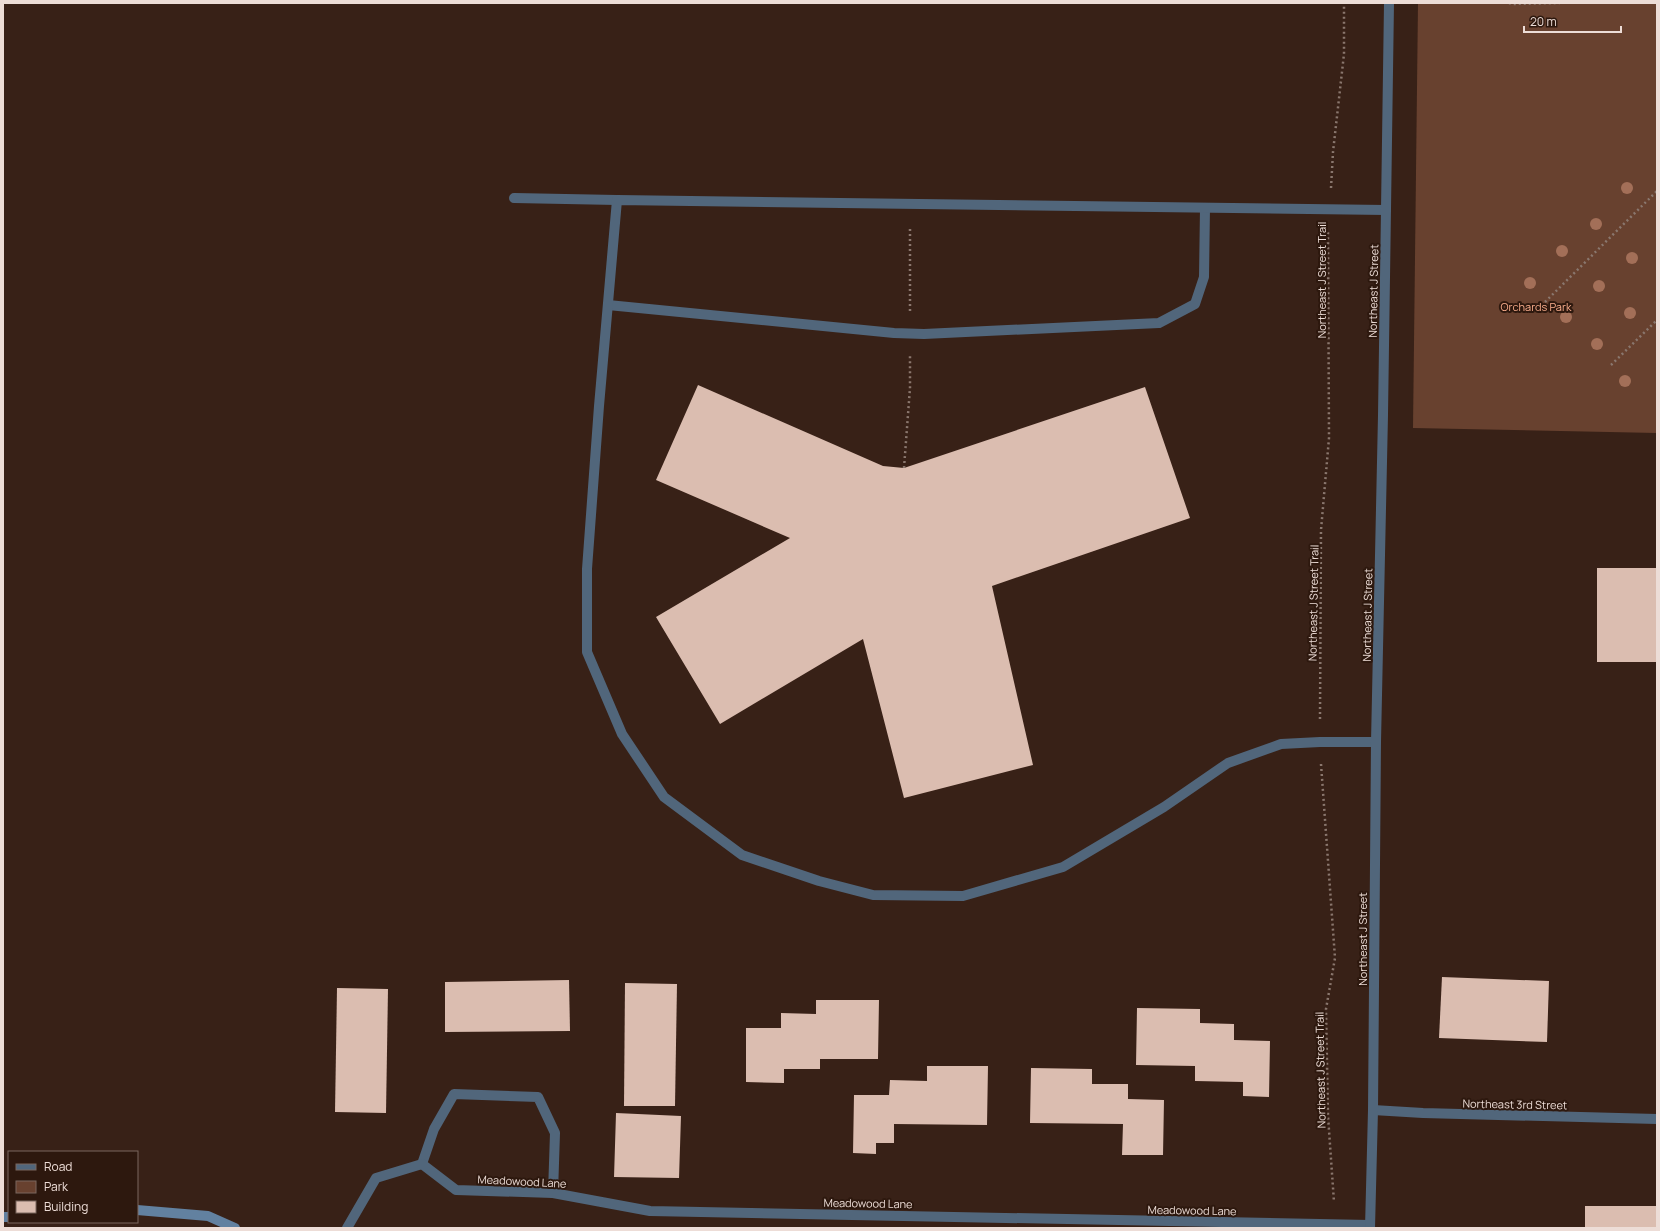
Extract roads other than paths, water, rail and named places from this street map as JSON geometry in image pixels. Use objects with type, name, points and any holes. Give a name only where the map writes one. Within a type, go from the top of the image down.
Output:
[{"type":"street","name":"Northeast J Street","points":[[1370,1227],[1373,1110],[1376,742],[1383,415],[1389,3]]},
{"type":"street","points":[[514,198],[1386,210]]},
{"type":"street","points":[[617,200],[587,569],[587,652],[622,734],[664,797],[742,855],[819,881],[873,895],[963,896],[1063,867],[1164,807],[1228,763],[1281,744],[1376,742]]},
{"type":"street","points":[[608,305],[910,334],[1159,323],[1195,304],[1204,277],[1205,208]]},
{"type":"street","points":[[347,1228],[376,1178],[422,1164],[434,1129],[454,1094],[538,1097],[555,1133],[553,1193]]},
{"type":"street","name":"Northeast 3rd Street","points":[[1373,1110],[1423,1113],[1657,1119]]},
{"type":"street","name":"Meadowood Lane","points":[[422,1164],[456,1190],[553,1193],[650,1211],[1370,1227]]},
{"type":"waterway","points":[[138,1210],[208,1216],[235,1228]]},
{"type":"waterway","points":[[3,1217],[8,1217]]},
{"type":"park label","name":"Orchards Park","points":[[1536,306]]}]
